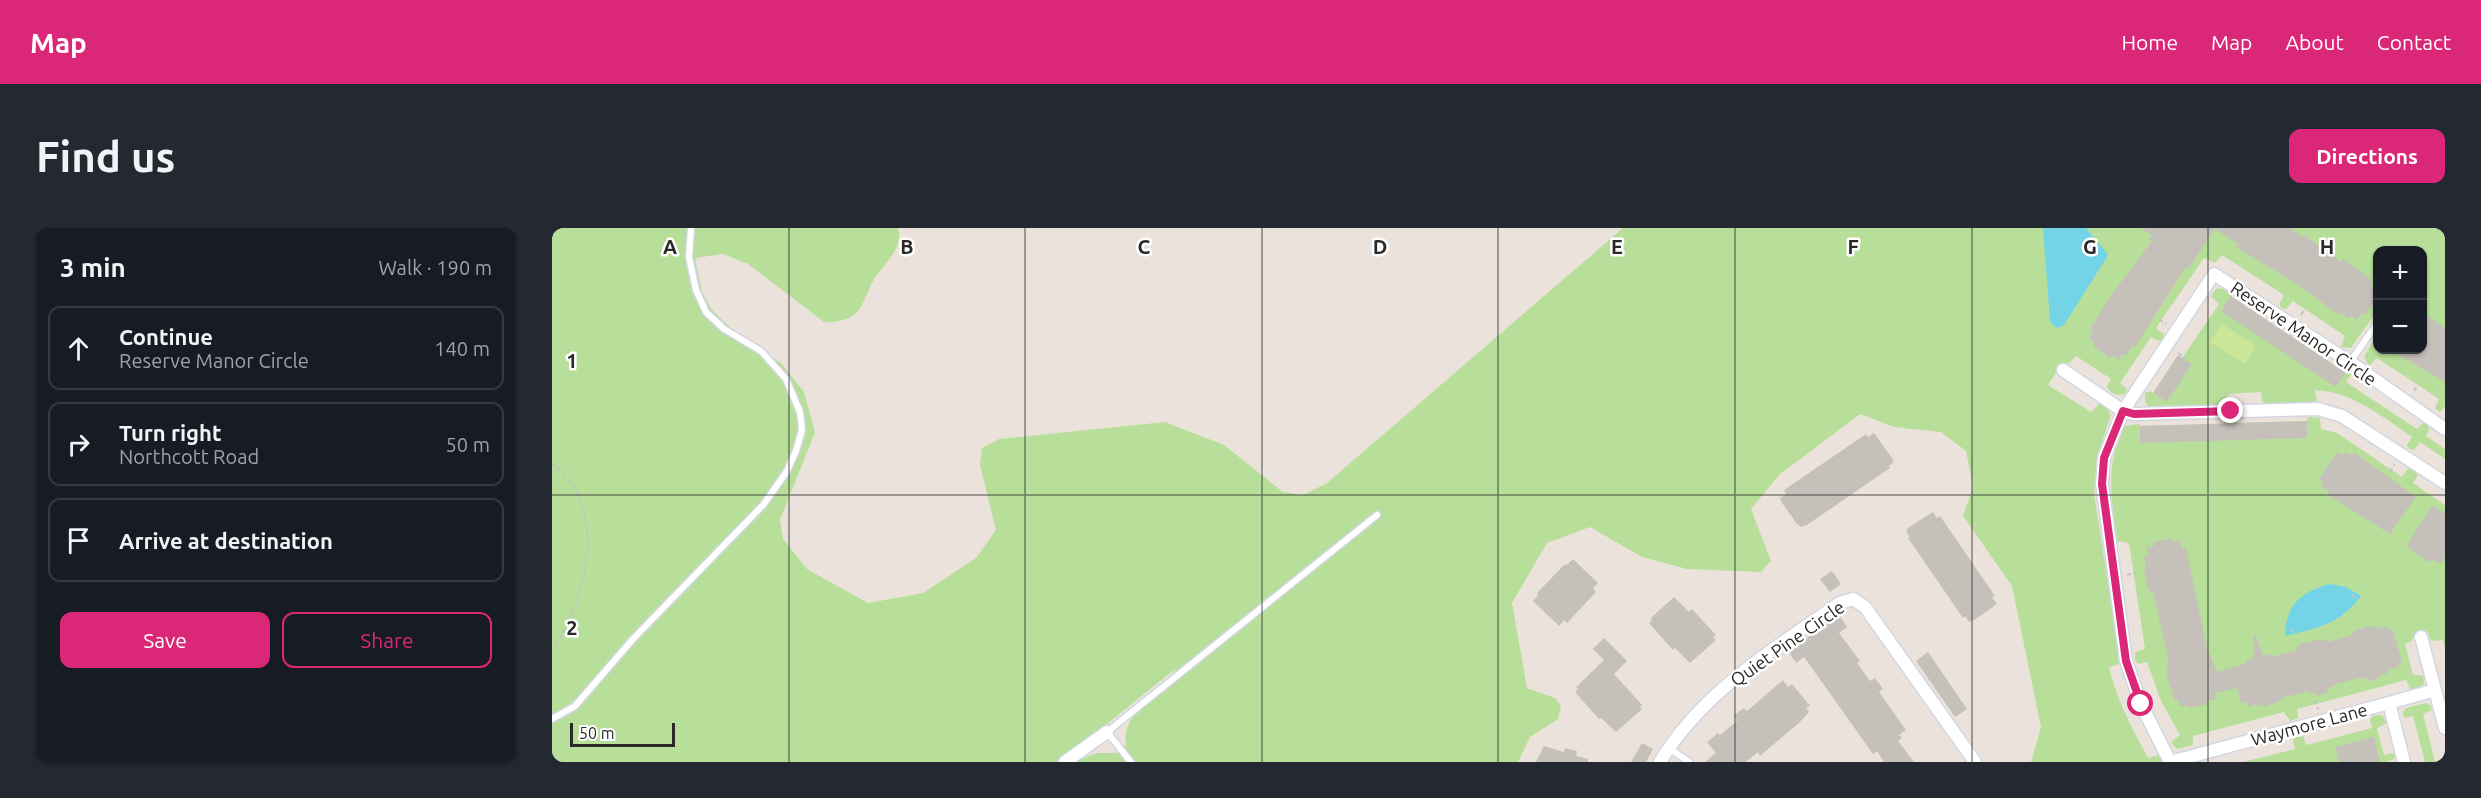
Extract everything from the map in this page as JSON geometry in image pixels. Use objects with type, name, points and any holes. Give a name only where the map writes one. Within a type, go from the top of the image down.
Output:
[{"type":"street","name":"Reserve Manor Circle","points":[[2170,762],[2141,704],[2126,661],[2102,484],[2104,458],[2123,411],[2214,274],[2350,362],[2445,429]]},
{"type":"street","points":[[2063,370],[2123,411],[2134,414],[2318,409],[2342,416],[2445,483]]},
{"type":"street","name":"Quiet Pine Circle","points":[[1660,762],[1698,711],[1727,684],[1840,603],[1853,599],[1865,607],[1975,762]]},
{"type":"street","points":[[2421,637],[2445,728]]},
{"type":"street","points":[[2389,703],[2435,690]]},
{"type":"street","name":"Waymore Lane","points":[[2170,762],[2389,703],[2404,762]]},
{"type":"street","points":[[1065,762],[1107,732]]},
{"type":"lane","points":[[552,719],[575,706],[633,639],[764,504],[788,471],[802,430],[800,412],[786,379],[760,351],[724,329],[706,312],[696,291],[690,257],[692,228]]},
{"type":"lane","points":[[2350,362],[2373,329]]},
{"type":"lane","points":[[1131,762],[1107,732],[1377,515]]},
{"type":"lane","points":[[1669,748],[1689,762]]},
{"type":"path","points":[[552,463],[565,473],[579,495],[586,517],[585,574],[563,634],[552,650]]},
{"type":"path","points":[[2352,596],[2358,600]]},
{"type":"path","points":[[2291,628],[2292,634]]},
{"type":"green space","points":[[552,228],[898,228],[899,236],[895,250],[873,281],[860,307],[852,316],[836,321],[824,322],[748,264],[723,254],[695,258],[702,292],[712,310],[733,330],[781,363],[804,392],[815,432],[780,520],[783,539],[807,569],[868,603],[923,593],[976,558],[996,530],[980,465],[982,448],[999,439],[1165,422],[1224,445],[1283,492],[1303,495],[1327,483],[1623,228],[2445,228],[2445,407],[2439,412],[2435,408],[2439,399],[2377,358],[2369,366],[2364,357],[2373,341],[2373,354],[2427,354],[2427,246],[2373,246],[2373,317],[2351,348],[2341,347],[2345,336],[2293,301],[2286,309],[2280,307],[2284,295],[2222,255],[2215,263],[2204,258],[2156,328],[2164,334],[2162,339],[2158,341],[2151,337],[2120,383],[2127,389],[2125,394],[2112,393],[2107,386],[2111,379],[2076,356],[2069,363],[2062,364],[2048,385],[2091,412],[2101,402],[2111,414],[2097,458],[2094,494],[2120,661],[2117,665],[2109,667],[2121,703],[2148,758],[2158,755],[2162,762],[2031,762],[2041,727],[2012,586],[1963,516],[1973,487],[1966,451],[1941,432],[1894,427],[1860,414],[1779,475],[1751,509],[1771,561],[1761,572],[1687,569],[1642,557],[1590,527],[1547,543],[1512,603],[1527,688],[1555,698],[1561,706],[1558,719],[1530,737],[1518,762],[1074,762],[1097,753],[1116,753],[1126,745],[1126,733],[1130,722],[1162,688],[1175,669],[1060,762],[552,762]]},
{"type":"green space","points":[[2222,288],[2232,295],[2231,297],[2286,334],[2292,335],[2291,337],[2345,374],[2349,371],[2351,375],[2346,382],[2417,429],[2423,423],[2428,425],[2429,430],[2426,436],[2445,449],[2445,459],[2420,442],[2414,450],[2409,449],[2407,445],[2412,437],[2366,406],[2329,392],[2315,390],[2317,401],[2313,402],[2265,404],[2262,401],[2261,392],[2228,394],[2226,405],[2148,406],[2145,393],[2150,391],[2157,395],[2219,304],[2211,296],[2216,289]]},
{"type":"green space","points":[[2222,324],[2256,346],[2245,364],[2210,342]]},
{"type":"green space","points":[[2308,417],[2320,418],[2321,429],[2337,433],[2402,477],[2411,468],[2418,475],[2413,483],[2445,505],[2445,648],[2443,640],[2431,641],[2427,631],[2415,634],[2412,641],[2405,644],[2413,675],[2423,675],[2424,684],[2419,687],[2410,689],[2406,680],[2297,709],[2298,718],[2290,721],[2284,712],[2193,736],[2193,745],[2177,749],[2171,742],[2180,735],[2161,701],[2147,662],[2138,664],[2135,661],[2135,652],[2145,649],[2129,543],[2117,541],[2111,483],[2118,441],[2124,426],[2223,424],[2225,421],[2238,423],[2307,421]]},
{"type":"green space","points":[[2426,703],[2431,706],[2432,710],[2423,714],[2435,762],[2425,762],[2413,716],[2405,718],[2402,714],[2406,708]]},
{"type":"green space","points":[[2373,716],[2383,716],[2387,723],[2377,728],[2384,755],[2393,753],[2396,755],[2394,759],[2386,762],[2243,762],[2295,749],[2293,740],[2295,737],[2303,736],[2306,745],[2372,728],[2370,720]]},
{"type":"water","points":[[2043,228],[2086,228],[2107,253],[2107,257],[2064,325],[2056,328],[2050,321]]},
{"type":"water","points":[[2330,584],[2346,587],[2361,596],[2336,619],[2318,627],[2285,636],[2288,616],[2297,601],[2311,591]]},
{"type":"building","points":[[2141,228],[2290,228],[2303,237],[2304,235],[2341,262],[2343,259],[2372,281],[2373,303],[2365,315],[2362,313],[2357,320],[2352,316],[2348,318],[2339,312],[2337,314],[2300,286],[2236,247],[2238,244],[2215,229],[2189,268],[2185,268],[2135,347],[2133,345],[2127,355],[2122,355],[2118,360],[2112,355],[2110,358],[2093,346],[2095,344],[2089,339],[2093,333],[2090,329],[2109,298],[2152,241],[2149,239],[2152,235]]},
{"type":"building","points":[[2231,296],[2346,373],[2336,387],[2221,311]]},
{"type":"building","points":[[2427,315],[2445,328],[2445,382],[2397,354],[2427,354]]},
{"type":"building","points":[[2178,355],[2192,364],[2167,402],[2153,393]]},
{"type":"building","points":[[2307,421],[2307,438],[2140,443],[2140,426]]},
{"type":"building","points":[[1874,433],[1894,462],[1889,466],[1890,468],[1807,525],[1801,527],[1797,524],[1780,498],[1786,494],[1784,490],[1866,434],[1868,437]]},
{"type":"building","points":[[2337,452],[2342,455],[2346,452],[2352,455],[2355,453],[2416,497],[2390,534],[2328,495],[2328,490],[2322,487],[2323,482],[2319,479]]},
{"type":"building","points":[[2434,506],[2445,513],[2445,557],[2440,564],[2433,560],[2429,562],[2407,545],[2431,507]]},
{"type":"building","points":[[1933,512],[1937,518],[1940,516],[1995,596],[1992,598],[1997,603],[1993,607],[1969,622],[1965,616],[1963,618],[1908,538],[1910,537],[1906,531],[1909,527]]},
{"type":"building","points":[[2172,538],[2173,542],[2180,540],[2182,548],[2186,548],[2206,644],[2217,672],[2247,663],[2246,660],[2253,658],[2254,635],[2256,635],[2263,656],[2271,654],[2272,657],[2297,650],[2302,643],[2324,639],[2328,642],[2352,635],[2356,630],[2369,626],[2370,628],[2376,626],[2377,629],[2386,626],[2389,631],[2393,630],[2402,662],[2398,663],[2399,667],[2379,675],[2380,678],[2368,681],[2368,678],[2363,679],[2362,677],[2337,684],[2327,690],[2328,693],[2316,696],[2315,693],[2311,694],[2308,691],[2282,698],[2283,700],[2264,707],[2263,705],[2258,707],[2257,704],[2248,707],[2245,702],[2241,703],[2237,688],[2215,693],[2216,699],[2207,701],[2208,704],[2189,708],[2188,705],[2180,707],[2178,700],[2174,699],[2166,673],[2168,672],[2166,663],[2169,662],[2153,592],[2151,593],[2148,587],[2144,569],[2146,568],[2144,557],[2148,555],[2146,548],[2154,546],[2153,542]]},
{"type":"building","points":[[1573,559],[1598,583],[1593,588],[1596,592],[1567,623],[1564,620],[1559,626],[1533,601],[1537,593],[1565,564],[1567,565]]},
{"type":"building","points":[[1832,571],[1841,584],[1830,592],[1820,579]]},
{"type":"building","points":[[1674,597],[1689,612],[1692,609],[1716,635],[1713,638],[1716,640],[1690,663],[1675,648],[1673,650],[1649,623],[1651,618]]},
{"type":"building","points":[[1839,615],[1847,627],[1839,633],[1860,661],[1857,663],[1870,681],[1875,678],[1883,689],[1879,692],[1906,730],[1899,735],[1902,738],[1898,741],[1914,762],[1884,762],[1877,751],[1873,754],[1804,657],[1796,663],[1788,651]]},
{"type":"building","points":[[1604,638],[1627,661],[1614,674],[1642,705],[1640,707],[1642,709],[1616,732],[1601,718],[1599,719],[1575,692],[1578,689],[1576,687],[1604,660],[1593,649]]},
{"type":"building","points":[[1928,652],[1967,709],[1955,717],[1916,661]]},
{"type":"building","points":[[1783,680],[1788,687],[1792,684],[1810,706],[1806,708],[1809,712],[1800,722],[1760,756],[1758,752],[1746,762],[1705,762],[1716,753],[1707,742],[1737,721],[1733,716],[1744,708],[1747,711]]},
{"type":"building","points":[[2374,737],[2380,762],[2339,762],[2335,747]]},
{"type":"building","points":[[1642,743],[1653,749],[1646,762],[1631,762]]},
{"type":"building","points":[[1544,746],[1564,752],[1565,748],[1577,751],[1576,756],[1588,759],[1588,762],[1536,762]]},
{"type":"route","points":[[2141,704],[2126,661],[2102,484],[2104,458],[2123,411],[2134,414],[2231,411]]}]
